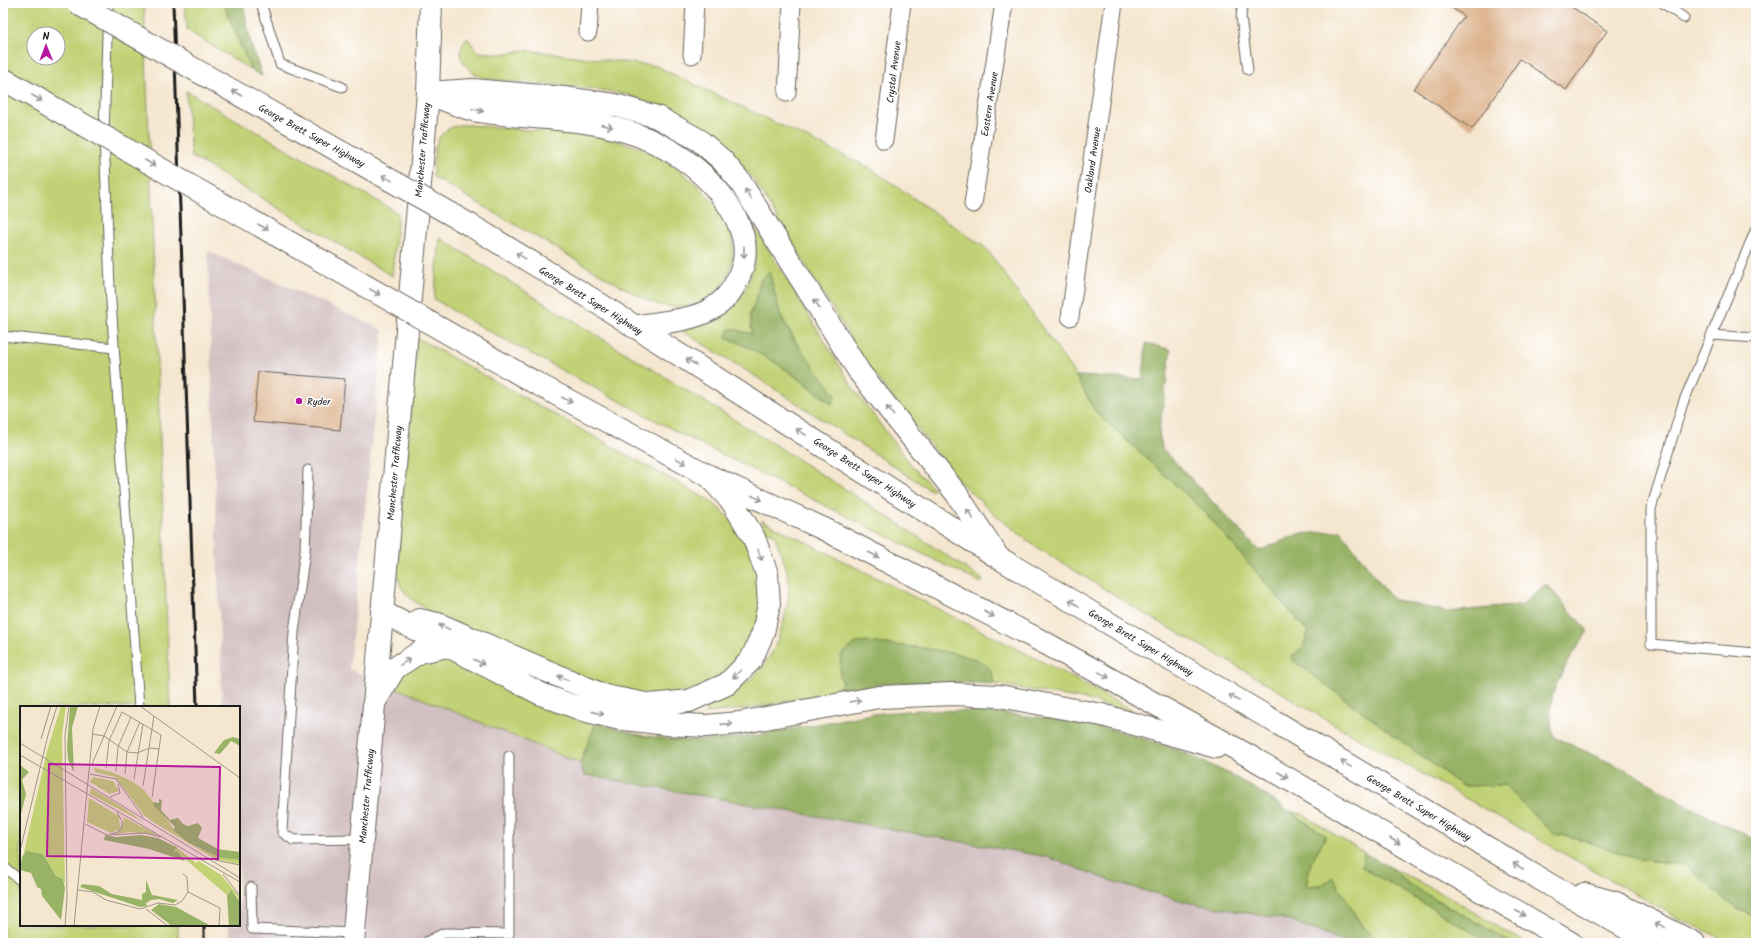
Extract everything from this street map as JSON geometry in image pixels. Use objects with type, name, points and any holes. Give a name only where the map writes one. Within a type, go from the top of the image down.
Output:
[{"type":"main road","name":"George Brett Super Highway","points":[[77,3],[470,225],[590,298],[999,558],[1552,886],[1652,943]]},
{"type":"main road","name":"Manchester Trafficway","points":[[353,938],[428,94],[434,8]]},
{"type":"main road","points":[[3,79],[532,382],[709,476],[826,530],[1040,640],[1249,756],[1571,943]]},
{"type":"main road","points":[[428,94],[473,90],[564,98],[615,105],[657,117],[699,140],[722,160],[739,180],[860,373],[956,493],[999,558]]},
{"type":"main road","points":[[428,94],[477,111],[602,124],[632,132],[659,144],[685,159],[720,192],[736,216],[744,239],[745,258],[738,281],[724,301],[700,316],[634,327]]},
{"type":"main road","points":[[382,612],[438,624],[605,696],[651,705],[689,701],[726,684],[751,660],[763,632],[769,604],[767,574],[754,538],[733,504],[709,476]]},
{"type":"main road","points":[[382,612],[541,694],[583,710],[616,718],[667,724],[706,726],[739,724],[879,697],[953,694],[999,696],[1102,715],[1249,756]]},
{"type":"main road","points":[[374,703],[395,668],[420,652],[448,646]]},
{"type":"main road","points":[[1552,886],[1616,903],[1694,943]]},
{"type":"street","points":[[588,32],[590,3]]},
{"type":"street","points":[[692,55],[695,3]]},
{"type":"street","points":[[787,93],[792,3]]},
{"type":"street","name":"Crystal Avenue","points":[[884,140],[902,3]]},
{"type":"street","name":"Eastern Avenue","points":[[974,204],[1004,3]]},
{"type":"street","name":"Oakland Avenue","points":[[1070,317],[1114,3]]},
{"type":"lane","points":[[108,3],[104,136],[114,348],[139,706]]},
{"type":"lane","points":[[262,3],[280,64],[342,87]]},
{"type":"lane","points":[[1243,3],[1241,17],[1248,70]]},
{"type":"lane","points":[[1663,3],[1684,18]]},
{"type":"lane","points":[[1756,229],[1683,403],[1651,509],[1651,644],[1756,653]]},
{"type":"lane","points":[[1711,335],[1756,338]]},
{"type":"lane","points":[[3,336],[114,348]]},
{"type":"lane","points":[[308,470],[305,551],[294,632],[282,832],[293,840],[362,839]]},
{"type":"lane","points":[[427,943],[428,941],[444,933],[509,934],[509,756]]},
{"type":"lane","points":[[3,866],[20,880]]},
{"type":"lane","points":[[251,888],[252,929],[353,938]]},
{"type":"shaded area","points":[[208,251],[383,330],[349,669],[580,763],[584,776],[1048,857],[1114,882],[1190,903],[1289,920],[1348,943],[229,943],[229,926],[240,926],[240,706],[222,706]]},
{"type":"green space","points":[[3,3],[144,3],[170,706],[20,706],[20,926],[178,926],[178,943],[3,943]]},
{"type":"green space","points":[[185,3],[223,3],[251,70],[187,30]]},
{"type":"green space","points":[[223,3],[243,3],[251,44],[262,76],[251,70]]},
{"type":"green space","points":[[467,37],[477,52],[502,54],[525,50],[656,66],[870,168],[987,249],[1076,376],[1095,411],[1203,510],[1308,632],[1304,646],[1291,658],[1462,786],[1504,785],[1554,834],[1577,838],[1637,859],[1687,865],[1719,895],[1738,909],[1756,917],[1756,943],[1731,943],[1680,919],[1332,723],[1237,666],[1150,617],[1033,545],[992,512],[960,482],[866,364],[756,183],[735,157],[714,138],[683,118],[629,95],[595,89],[487,79],[477,75],[468,68],[462,60],[461,49]]},
{"type":"green space","points":[[186,91],[398,213],[392,276],[191,156]]},
{"type":"green space","points":[[459,125],[578,134],[626,143],[662,158],[687,176],[699,187],[710,199],[727,224],[732,237],[733,251],[730,270],[723,284],[717,292],[709,298],[690,305],[670,307],[653,303],[433,177],[434,152],[439,138],[450,128]]},
{"type":"green space","points":[[750,219],[855,391],[912,466],[934,489],[932,491],[755,376],[682,331],[681,329],[704,325],[727,314],[743,294],[753,270],[755,257],[755,234]],"holes":[[[769,271],[780,314],[832,404],[783,367],[746,346],[726,337],[730,329],[753,334],[750,314],[756,300],[761,279]]]},
{"type":"green space","points":[[440,238],[781,449],[916,535],[983,580],[981,583],[681,434],[470,321],[434,299]]},
{"type":"green space","points":[[769,271],[780,314],[795,342],[836,395],[832,404],[782,367],[755,351],[726,337],[730,328],[752,334],[750,315],[756,300],[761,279]]},
{"type":"green space","points":[[417,338],[712,502],[734,522],[757,563],[763,608],[744,653],[724,674],[702,688],[650,698],[619,692],[428,611],[406,594],[400,584],[397,570]]},
{"type":"green space","points":[[1146,343],[1171,350],[1159,432],[1162,448],[1259,551],[1298,534],[1341,531],[1392,599],[1447,612],[1522,605],[1546,584],[1588,631],[1562,672],[1553,695],[1551,719],[1554,737],[1633,773],[1682,803],[1756,840],[1756,917],[1738,909],[1719,895],[1687,865],[1637,859],[1577,838],[1554,834],[1504,785],[1462,786],[1290,658],[1304,646],[1308,632],[1203,510],[1095,411],[1076,376],[1143,379]]},
{"type":"green space","points":[[762,520],[1047,664],[1133,711],[1130,713],[1088,700],[994,684],[991,671],[840,675],[842,683],[837,691],[752,708],[706,713],[706,708],[734,692],[756,674],[773,651],[784,620],[789,584],[787,572],[774,534],[766,530]]},
{"type":"green space","points":[[866,642],[929,649],[977,660],[990,669],[994,684],[915,682],[876,685],[837,691],[842,683],[840,675],[841,655],[856,643]]},
{"type":"green space","points":[[442,655],[471,667],[507,692],[550,709],[596,723],[580,763],[391,686],[408,667]]},
{"type":"green space","points":[[918,710],[1031,716],[1106,729],[1143,738],[1178,751],[1228,773],[1271,799],[1326,836],[1311,862],[1306,886],[1322,885],[1333,877],[1363,928],[1382,943],[1348,943],[1289,920],[1190,903],[1114,882],[1048,857],[584,775],[580,763],[596,723],[640,735],[674,740],[710,740],[754,736],[871,714]]},
{"type":"green space","points":[[1290,811],[1302,814],[1364,853],[1362,867],[1472,932],[1487,943],[1382,943],[1363,928],[1334,880],[1322,885],[1306,886],[1311,862],[1326,836]]},
{"type":"green space","points":[[1364,853],[1390,867],[1409,884],[1512,943],[1487,943],[1472,932],[1362,867]]},
{"type":"green space","points":[[1390,867],[1450,898],[1526,943],[1512,943],[1409,884]]},
{"type":"building","points":[[1445,3],[1566,3],[1607,31],[1566,90],[1520,59],[1472,129],[1414,89],[1464,16]]},
{"type":"building","name":"Ryder","points":[[258,372],[345,379],[340,430],[253,422]]},
{"type":"railway","points":[[173,3],[197,706]]},
{"type":"railway","points":[[204,926],[204,943]]},
{"type":"place","name":"Ryder","points":[[299,401]]}]
